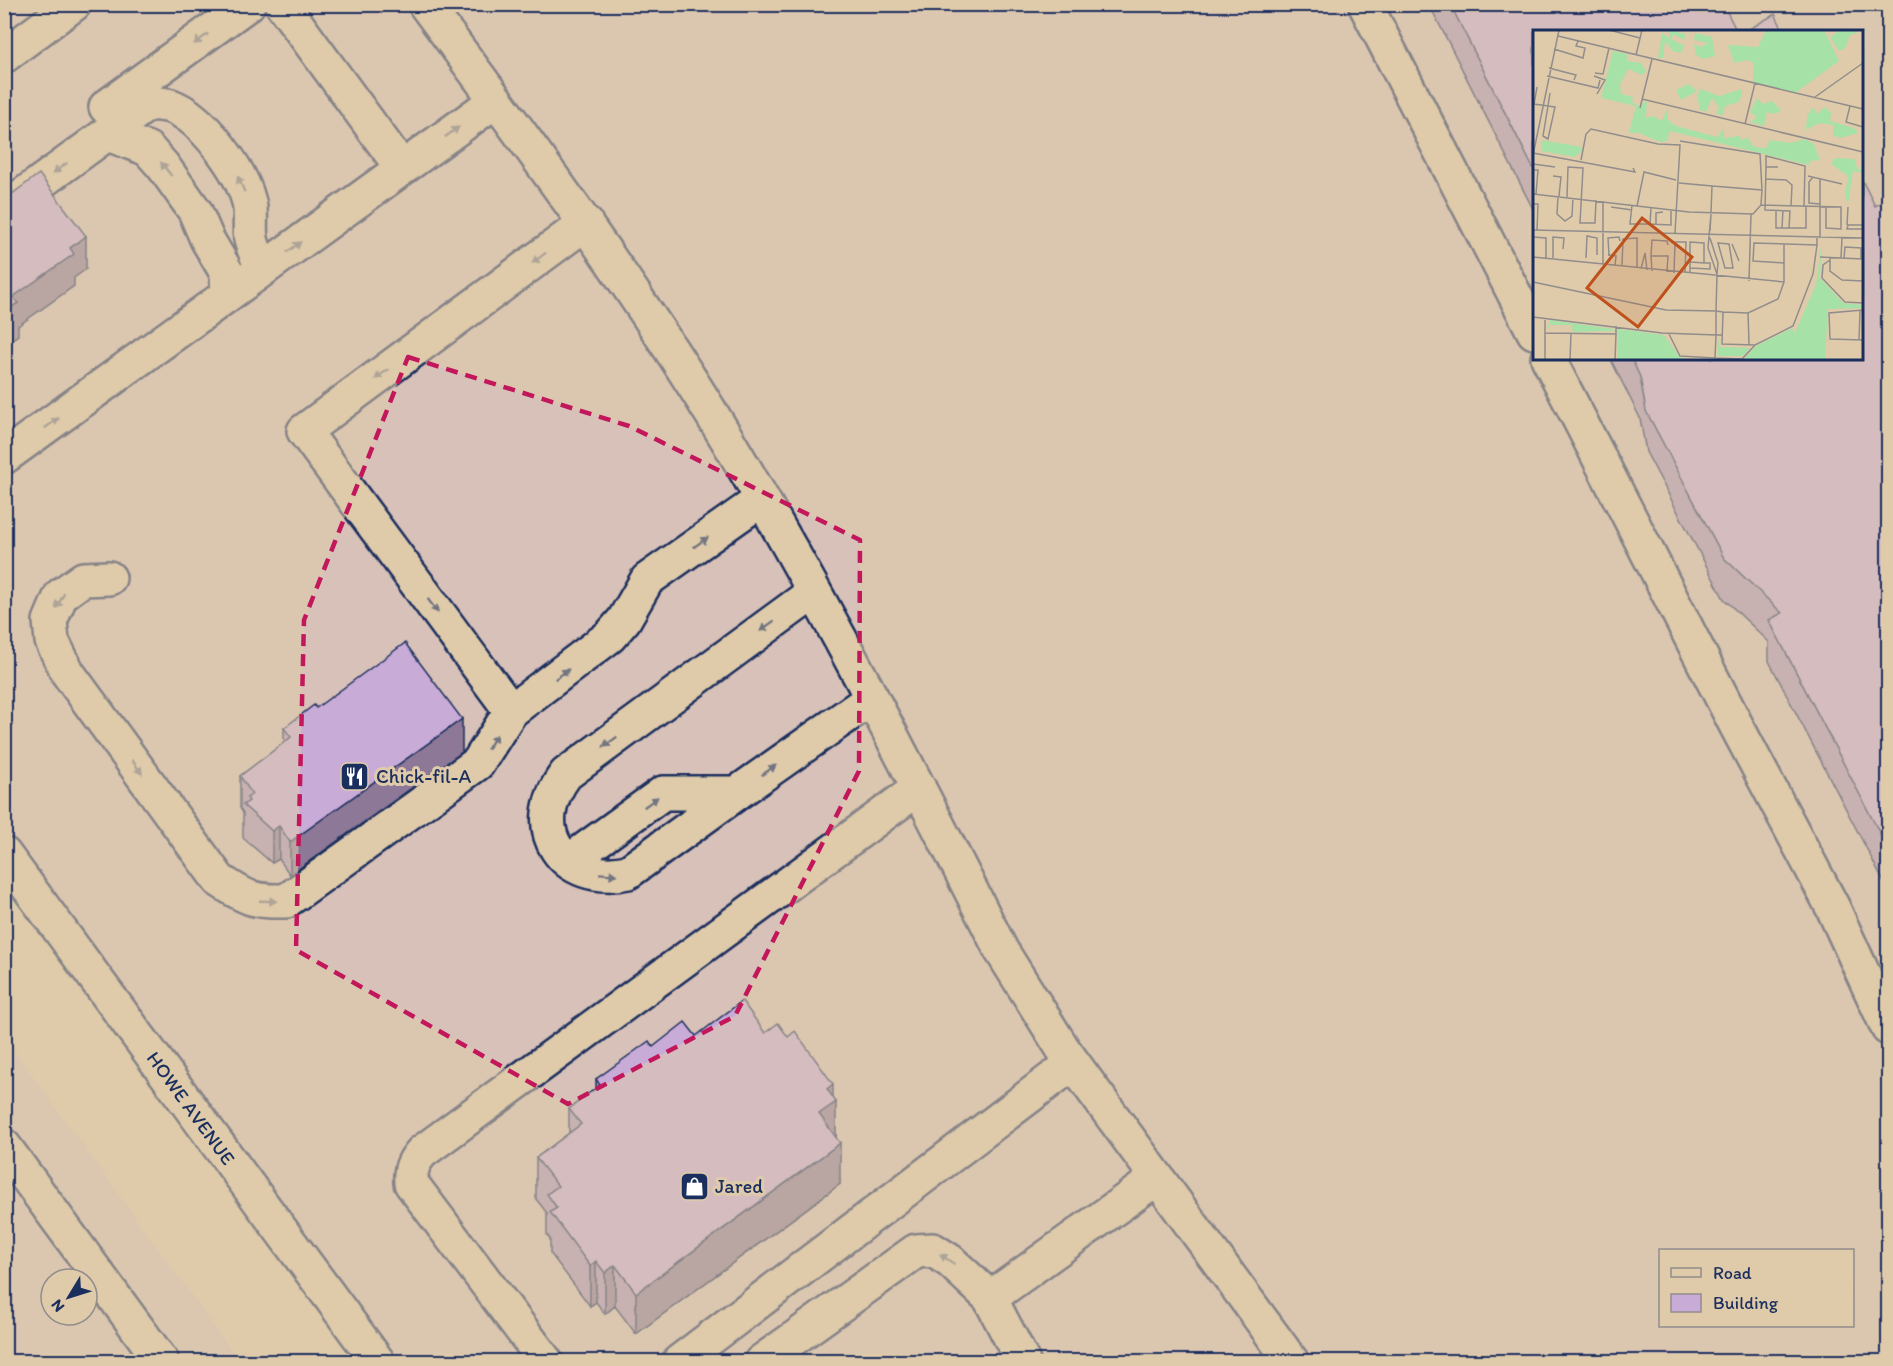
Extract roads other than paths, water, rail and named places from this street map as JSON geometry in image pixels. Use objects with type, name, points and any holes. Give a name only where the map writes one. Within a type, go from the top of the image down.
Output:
[{"type":"street","points":[[4,56],[74,4]]},
{"type":"street","points":[[4,181],[249,4]]},
{"type":"street","points":[[282,4],[402,168]]},
{"type":"street","points":[[424,4],[586,223],[670,350],[762,500],[872,698],[1001,950],[1024,988],[1073,1063],[1292,1362]]},
{"type":"street","points":[[1365,4],[1533,330]]},
{"type":"street","points":[[4,457],[495,101]]},
{"type":"street","points":[[4,209],[148,104],[163,104],[174,107],[197,123],[213,139],[240,180],[249,203],[251,241],[263,269]]},
{"type":"street","points":[[108,134],[148,149],[163,166],[195,211],[207,240],[228,273],[228,294]]},
{"type":"street","points":[[511,711],[304,431],[586,223]]},
{"type":"street","points":[[1549,360],[1833,908],[1888,1028]]},
{"type":"street","points":[[109,578],[83,579],[61,595],[50,621],[52,640],[68,673],[219,880],[244,898],[266,902],[286,901],[478,763],[511,711],[610,636],[624,620],[647,580],[762,500]]},
{"type":"street","points":[[814,592],[566,774],[550,800],[548,829],[552,844],[576,866],[596,873],[614,875],[628,872],[872,698]]},
{"type":"street","points":[[546,1362],[411,1183],[410,1173],[415,1160],[422,1152],[919,788]]},
{"type":"street","points":[[570,861],[663,793],[737,793]]},
{"type":"street","name":"HOWE AVENUE","points":[[4,854],[378,1362]]},
{"type":"street","points":[[679,1362],[1073,1063]]},
{"type":"street","points":[[4,1146],[162,1362]]},
{"type":"street","points":[[990,1298],[1157,1178]]},
{"type":"street","points":[[761,1362],[916,1251],[933,1250],[950,1261],[990,1298],[1023,1362]]},
{"type":"place","name":"Chick-fil-A","points":[[355,776]]},
{"type":"place","name":"Jared","points":[[694,1186]]}]
